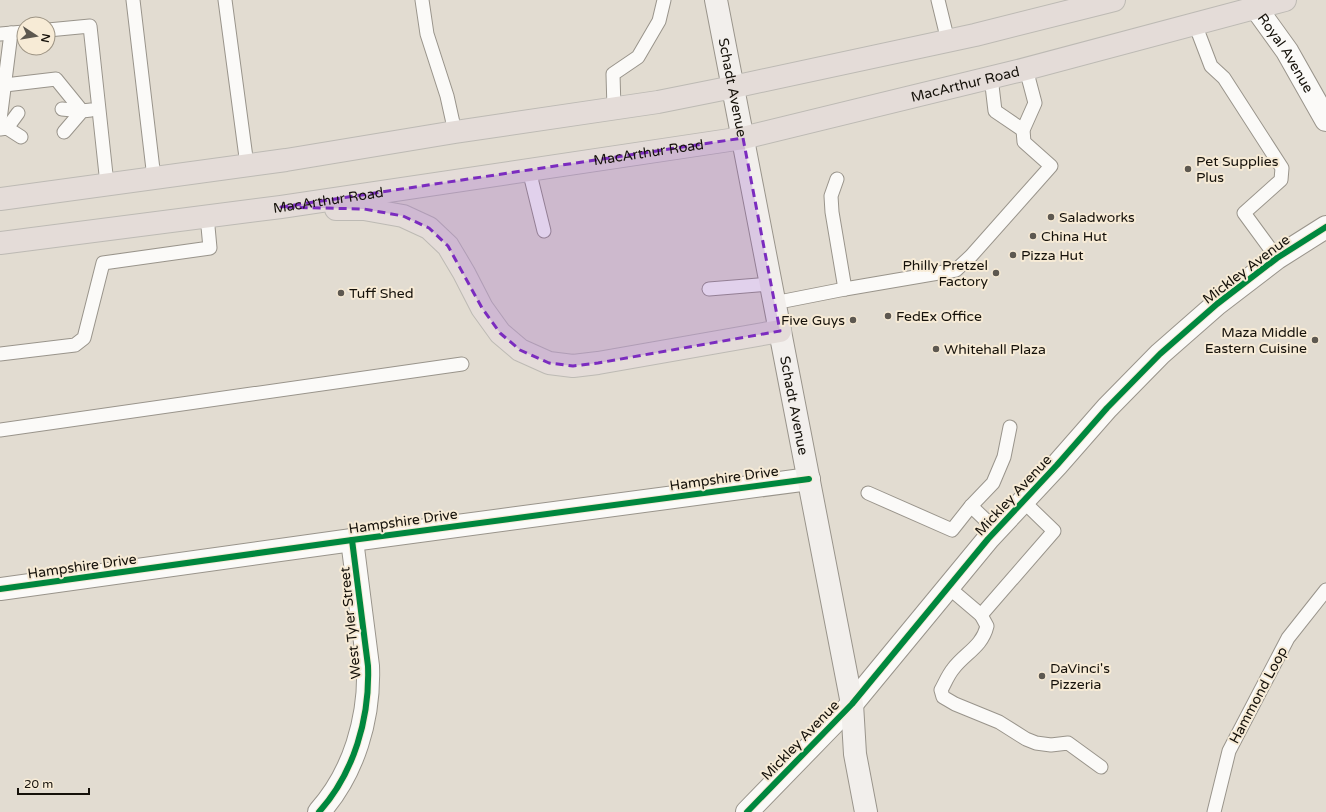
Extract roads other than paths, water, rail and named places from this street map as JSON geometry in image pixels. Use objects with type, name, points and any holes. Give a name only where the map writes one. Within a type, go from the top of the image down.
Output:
[{"type":"highway","points":[[0,199],[298,158],[456,132],[658,102],[948,41],[1114,0]]},
{"type":"highway","name":"MacArthur Road","points":[[0,243],[281,207],[743,138],[992,78],[1285,0]]},
{"type":"highway","points":[[281,207],[364,210],[403,216],[429,228],[448,246],[482,308],[500,333],[520,350],[549,363],[573,366],[598,363],[780,331]]},
{"type":"main road","name":"Schadt Avenue","points":[[716,0],[852,704],[855,754],[866,812]]},
{"type":"street","name":"Royal Avenue","points":[[1256,8],[1287,51],[1326,120]]},
{"type":"street","name":"Mickley Avenue","points":[[747,812],[852,704],[996,530],[1057,465],[1106,408],[1160,354],[1217,304],[1277,258],[1326,227]]},
{"type":"street","name":"Hampshire Drive","points":[[0,589],[809,479]]},
{"type":"street","name":"West Tyler Street","points":[[319,812],[341,782],[356,750],[365,715],[369,680],[368,666],[352,540]]},
{"type":"lane","points":[[133,0],[154,178]]},
{"type":"lane","points":[[225,0],[247,165]]},
{"type":"lane","points":[[422,0],[427,34],[447,96],[456,132]]},
{"type":"lane","points":[[614,109],[613,74],[638,57],[659,21],[664,0]]},
{"type":"lane","points":[[938,0],[948,41]]},
{"type":"lane","points":[[1195,24],[1211,66],[1224,78],[1282,168],[1281,180],[1244,213],[1277,258]]},
{"type":"lane","points":[[56,29],[90,26],[107,184]]},
{"type":"lane","points":[[2,126],[5,85],[12,33]]},
{"type":"lane","points":[[709,289],[772,293],[845,289],[956,270],[1051,166],[1024,142],[1023,130],[1035,103],[1026,69]]},
{"type":"lane","points":[[992,78],[995,112],[1023,130]]},
{"type":"lane","points":[[5,85],[56,79],[82,111]]},
{"type":"lane","points":[[62,109],[82,111],[99,109]]},
{"type":"lane","points":[[64,132],[82,111]]},
{"type":"lane","points":[[2,126],[18,113]]},
{"type":"lane","points":[[2,126],[21,137]]},
{"type":"lane","points":[[529,170],[544,231]]},
{"type":"lane","points":[[837,179],[831,196],[845,289]]},
{"type":"lane","points":[[0,354],[75,345],[84,338],[103,263],[210,248],[207,216]]},
{"type":"lane","points":[[0,430],[462,364]]},
{"type":"lane","points":[[868,494],[952,530],[993,483],[1004,457],[1010,427]]},
{"type":"lane","points":[[981,615],[1054,531],[1023,501]]},
{"type":"lane","points":[[972,506],[996,530]]},
{"type":"lane","points":[[948,587],[981,615],[987,626],[985,635],[953,668],[941,690],[943,697],[955,704],[999,722],[1026,739],[1036,743],[1051,745],[1068,743],[1101,767]]},
{"type":"lane","name":"Hammond Loop","points":[[1214,812],[1229,751],[1288,638],[1326,590]]},
{"type":"place","name":"Pet Supplies Plus","points":[[1188,169]]},
{"type":"place","name":"Saladworks","points":[[1051,217]]},
{"type":"place","name":"China Hut","points":[[1033,236]]},
{"type":"place","name":"Pizza Hut","points":[[1013,255]]},
{"type":"place","name":"Philly Pretzel Factory","points":[[996,273]]},
{"type":"place","name":"Tuff Shed","points":[[341,293]]},
{"type":"place","name":"FedEx Office","points":[[888,316]]},
{"type":"place","name":"Five Guys","points":[[853,320]]},
{"type":"place","name":"Maza Middle Eastern Cuisine","points":[[1315,340]]},
{"type":"place","name":"Whitehall Plaza","points":[[936,349]]},
{"type":"place","name":"DaVinci's Pizzeria","points":[[1042,676]]}]
